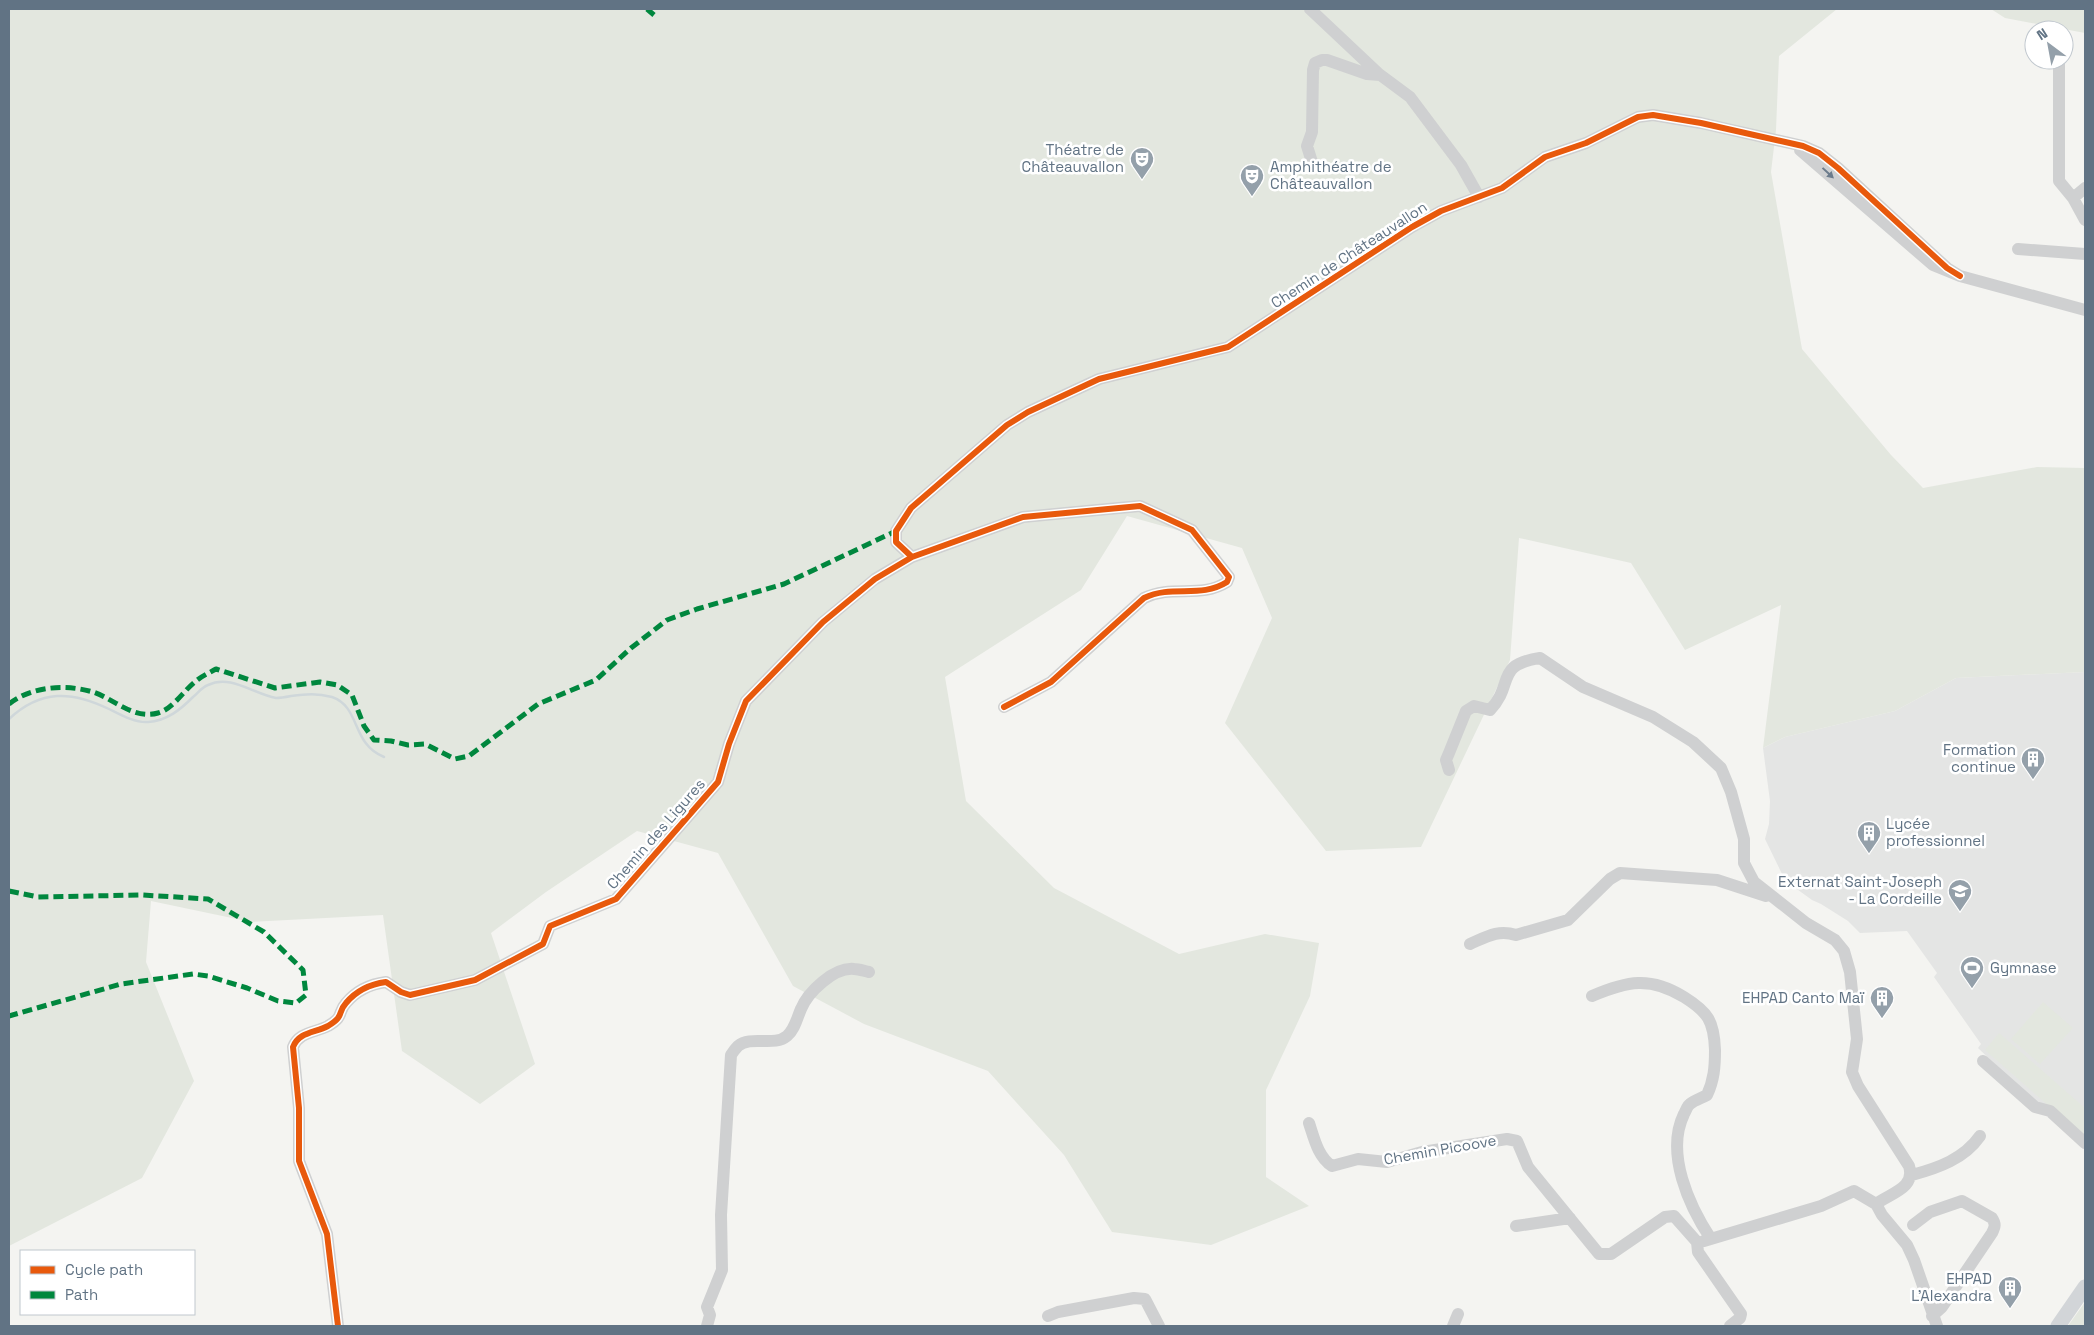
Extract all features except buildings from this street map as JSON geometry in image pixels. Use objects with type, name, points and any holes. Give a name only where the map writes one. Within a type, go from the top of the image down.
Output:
[{"type":"main road","points":[[2058,1326],[2085,1287]]},
{"type":"street","points":[[1310,9],[1380,75],[1410,97],[1461,165],[1479,197]]},
{"type":"street","points":[[1312,162],[1307,146],[1312,132],[1313,70],[1315,64],[1322,60],[1328,60],[1367,74],[1380,75]]},
{"type":"street","points":[[2059,70],[2059,180],[2073,198],[2085,220]]},
{"type":"street","name":"Chemin de Châteauvallon","points":[[912,557],[896,542],[896,531],[912,508],[1007,425],[1028,412],[1099,380],[1228,348],[1412,227],[1441,211],[1510,183],[1545,157],[1586,143],[1638,116],[1654,115],[1790,142],[1809,156],[1932,265],[1960,276],[2085,310]]},
{"type":"street","points":[[2073,198],[2085,188]]},
{"type":"street","points":[[2018,249],[2085,254]]},
{"type":"street","name":"Chemin des Ligures","points":[[338,1326],[327,1234],[299,1161],[299,1108],[293,1047],[296,1040],[306,1034],[326,1027],[340,1018],[345,1004],[373,983],[386,982],[400,992],[410,995],[475,980],[543,944],[550,926],[616,899],[718,782],[729,744],[746,701],[822,622],[875,579],[912,557],[1023,518],[1140,506],[1192,530],[1229,577],[1227,582],[1207,592],[1167,590],[1156,592],[1144,598],[1051,682],[1004,707]]},
{"type":"street","points":[[1449,770],[1446,760],[1466,711],[1474,706],[1490,710],[1497,704],[1511,668],[1523,661],[1540,658],[1583,687],[1653,717],[1693,742],[1721,768],[1744,839],[1744,863],[1754,882],[1806,923],[1834,940],[1844,952],[1850,972],[1857,1038],[1852,1072],[1858,1086],[1909,1166],[1912,1175],[1909,1182],[1902,1188],[1876,1204]]},
{"type":"street","points":[[1470,944],[1497,932],[1516,935],[1568,920],[1610,879],[1620,873],[1716,880],[1776,899]]},
{"type":"street","points":[[707,1326],[710,1315],[708,1307],[722,1270],[721,1215],[731,1055],[739,1045],[746,1042],[782,1039],[788,1035],[794,1027],[806,998],[819,985],[835,974],[852,968],[869,972]]},
{"type":"street","points":[[1592,996],[1610,988],[1642,983],[1663,986],[1704,1010],[1714,1041],[1714,1076],[1707,1095],[1689,1104],[1680,1122],[1677,1154],[1681,1173],[1694,1208],[1711,1239]]},
{"type":"street","points":[[1983,1061],[2035,1107],[2050,1111],[2085,1143]]},
{"type":"street","name":"Chemin Picoove","points":[[1309,1122],[1317,1148],[1326,1162],[1332,1166],[1358,1159],[1387,1162],[1422,1152],[1507,1139],[1517,1141],[1528,1166],[1599,1254],[1611,1254],[1665,1217],[1674,1216],[1696,1242]]},
{"type":"street","points":[[1912,1175],[1955,1159],[1972,1147],[1980,1136]]},
{"type":"street","points":[[1730,1326],[1740,1318],[1741,1314],[1698,1252],[1696,1242],[1821,1206],[1854,1191],[1876,1204],[1882,1215],[1907,1245],[1935,1321]]},
{"type":"street","points":[[1913,1225],[1930,1212],[1962,1201],[1992,1218],[1995,1222],[1996,1227],[1942,1307],[1935,1321]]},
{"type":"street","points":[[1516,1226],[1570,1218]]},
{"type":"street","points":[[1048,1316],[1058,1312],[1124,1300],[1145,1299],[1159,1326]]},
{"type":"shaded area","points":[[9,9],[1837,9],[1779,56],[1776,130],[1771,172],[1802,349],[1891,455],[1923,488],[2037,467],[2085,468],[2085,672],[1956,678],[1895,711],[1785,737],[1763,748],[1781,605],[1685,650],[1631,563],[1519,538],[1510,660],[1421,847],[1326,851],[1225,723],[1272,618],[1242,548],[1127,516],[1081,590],[945,677],[966,801],[1054,888],[1179,954],[1265,934],[1319,943],[1310,996],[1266,1090],[1266,1177],[1309,1206],[1211,1245],[1112,1232],[1064,1155],[988,1071],[864,1024],[793,986],[718,853],[637,831],[546,892],[491,933],[535,1064],[480,1104],[402,1051],[383,915],[251,922],[151,901],[146,962],[194,1081],[142,1178],[9,1246]]},
{"type":"shaded area","points":[[1991,9],[2085,9],[2085,33],[2074,31],[2074,20],[2024,20],[2024,22],[2005,18]]},
{"type":"shaded area","name":"Externat Saint-Joseph - La Cordeille","points":[[2085,672],[2085,1138],[2037,1104],[1978,1048],[1981,1044],[1934,977],[1937,973],[1907,931],[1860,933],[1848,921],[1812,900],[1783,876],[1765,839],[1769,824],[1770,801],[1763,748],[1785,737],[1895,711],[1956,678]]},
{"type":"shaded area","points":[[2043,1002],[2073,1028],[2040,1064],[2011,1039]]},
{"type":"shaded area","points":[[1999,1033],[2085,1108],[2085,1138],[1985,1050]]},
{"type":"shaded area","points":[[2085,1302],[2085,1326],[2068,1326]]},
{"type":"waterway","points":[[9,719],[33,702],[57,696],[70,696],[95,703],[138,721],[155,721],[167,717],[178,710],[206,686],[217,682],[225,682],[234,683],[276,698],[312,694],[332,697],[348,709],[366,744],[373,751],[384,757]]},
{"type":"marked path","points":[[647,9],[654,15]]},
{"type":"marked path","points":[[9,704],[28,693],[39,690],[72,688],[83,689],[101,695],[124,708],[141,714],[158,713],[169,708],[198,679],[216,669],[275,688],[320,682],[337,685],[352,695],[364,726],[374,740],[408,745],[425,744],[455,759],[469,756],[538,704],[596,680],[631,648],[667,620],[697,609],[784,584],[896,531]]},
{"type":"marked path","points":[[9,891],[38,897],[143,895],[208,899],[264,932],[303,970],[306,995],[296,1003],[278,1001],[247,988],[208,976],[193,974],[121,984],[9,1016]]},
{"type":"cycle path","points":[[912,557],[896,542],[896,531],[911,508],[1007,425],[1028,412],[1099,379],[1228,347],[1412,227],[1441,211],[1502,188],[1545,157],[1586,143],[1638,117],[1653,115],[1701,123],[1803,146],[1819,153],[1838,168],[1947,268],[1960,276]]},
{"type":"cycle path","points":[[338,1326],[327,1234],[299,1161],[299,1108],[293,1047],[299,1038],[333,1023],[339,1017],[343,1006],[369,986],[386,982],[401,992],[410,995],[475,980],[543,944],[550,926],[616,899],[718,782],[729,744],[746,701],[823,622],[875,579],[912,557],[1023,517],[1140,506],[1192,530],[1229,577],[1227,582],[1207,590],[1165,592],[1144,598],[1051,682],[1004,707]]},
{"type":"place","name":"Théatre de Châteauvallon","points":[[1142,180]]},
{"type":"place","name":"Amphithéatre de Châteauvallon","points":[[1252,197]]},
{"type":"place","name":"Formation continue","points":[[2033,780]]},
{"type":"place","name":"Lycée professionnel","points":[[1869,854]]},
{"type":"place","name":"Externat Saint-Joseph - La Cordeille","points":[[1960,912]]},
{"type":"place","name":"Gymnase","points":[[1972,989]]},
{"type":"place","name":"EHPAD Canto Maï","points":[[1882,1019]]},
{"type":"place","name":"EHPAD L'Alexandra","points":[[2010,1309]]}]
